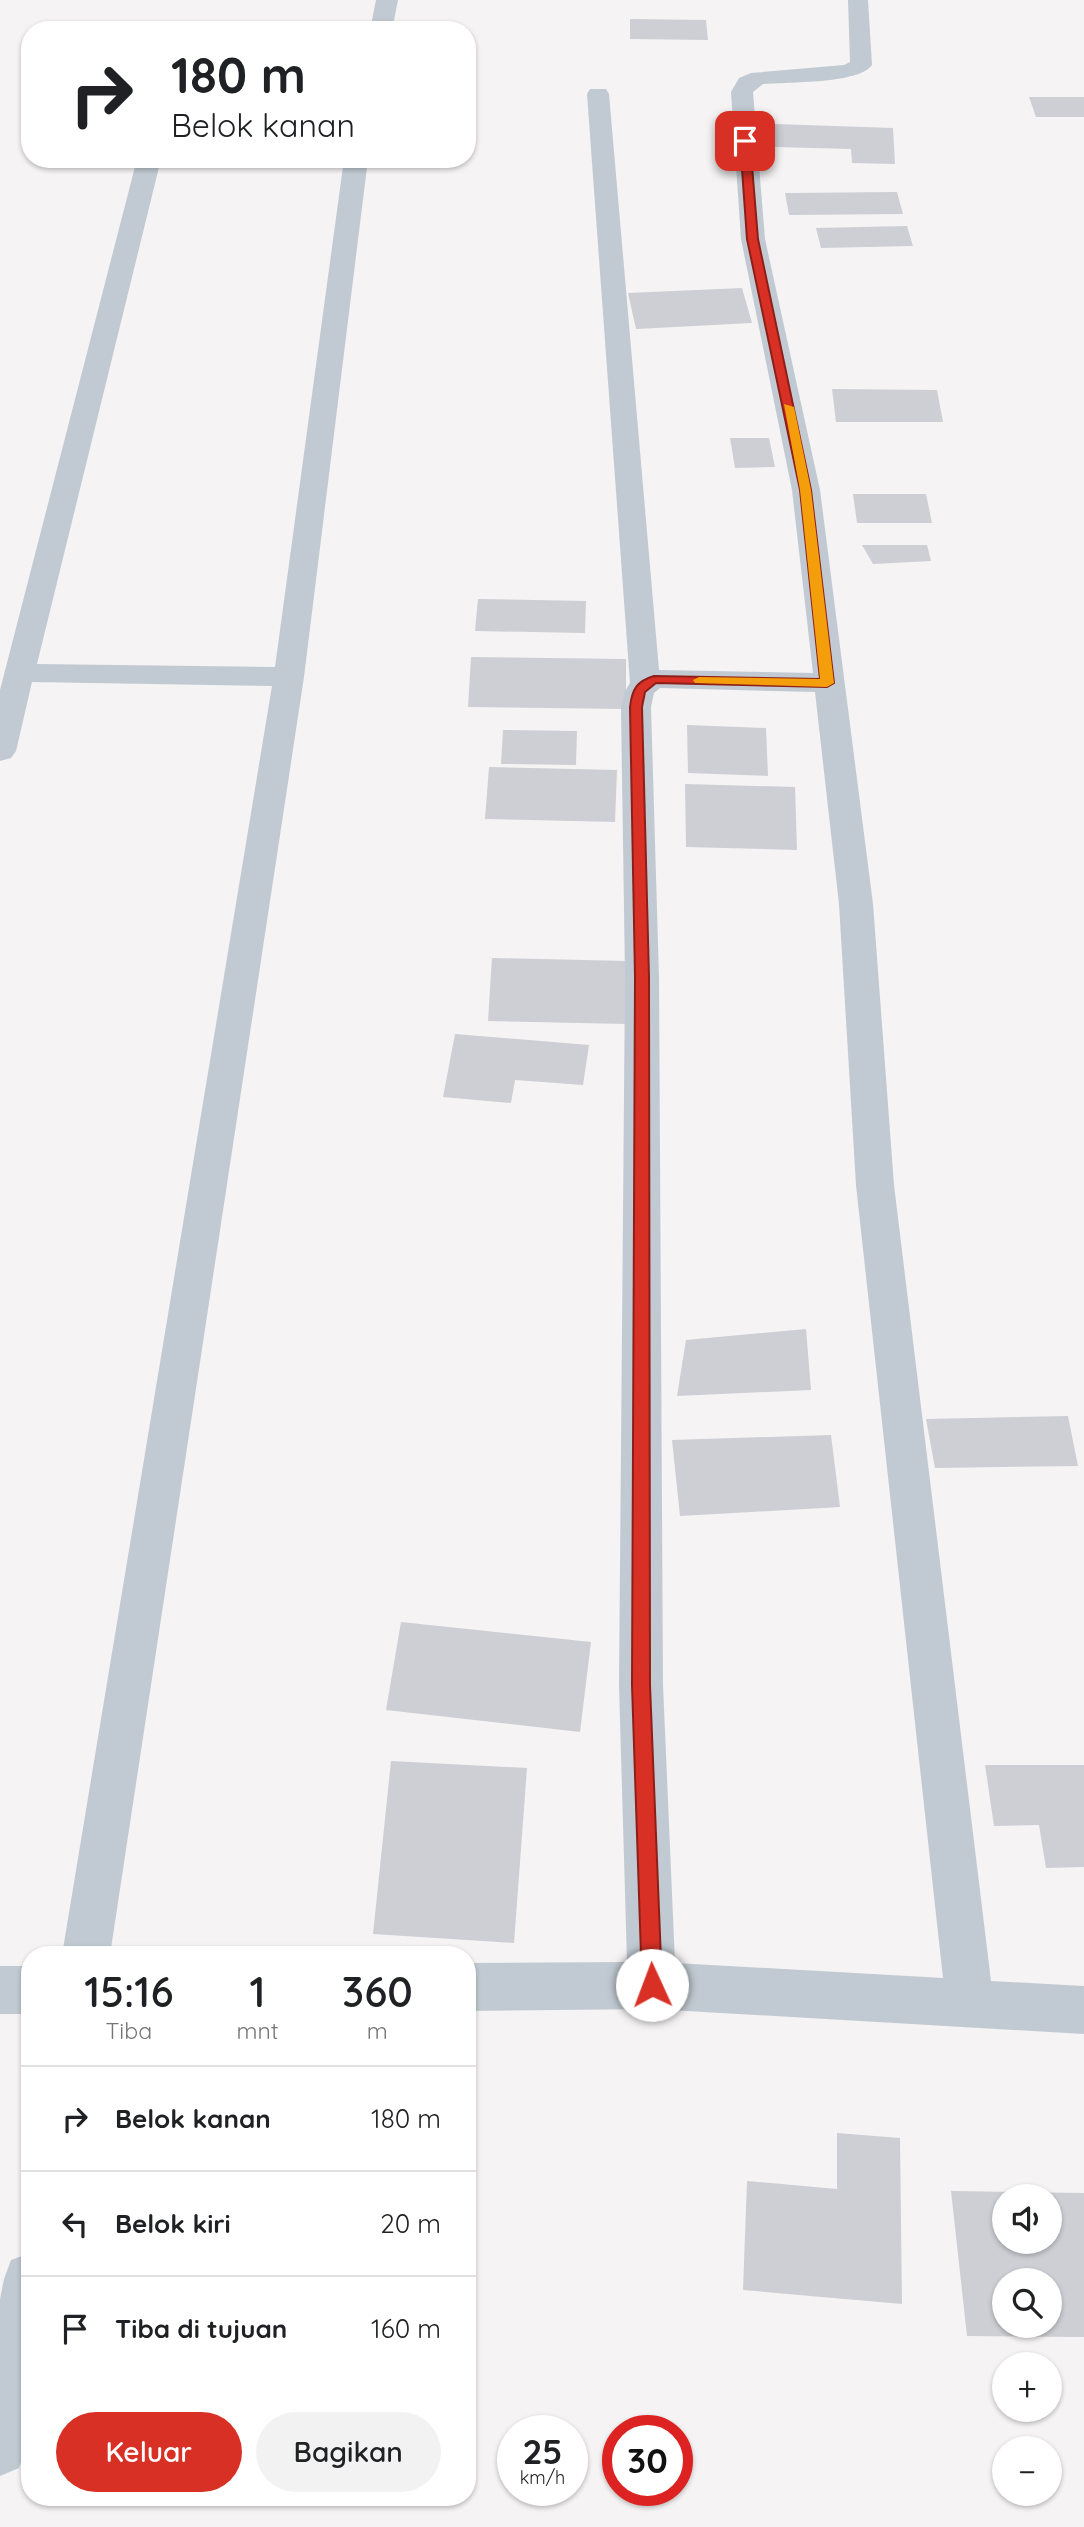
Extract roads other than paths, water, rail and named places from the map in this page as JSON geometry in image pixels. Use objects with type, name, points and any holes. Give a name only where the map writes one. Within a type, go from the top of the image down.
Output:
[{"type":"street","points":[[383,21],[387,0]]},
{"type":"street","points":[[858,0],[861,65],[848,71],[759,78],[747,83],[742,92],[752,239],[806,490],[827,683],[856,904],[874,1185],[970,2005]]},
{"type":"street","points":[[598,94],[645,683]]},
{"type":"street","points":[[0,751],[147,168]]},
{"type":"street","points":[[87,1946],[289,677],[355,168]]},
{"type":"street","points":[[20,673],[289,677]]},
{"type":"street","points":[[652,1985],[641,1685],[642,977],[636,707],[638,692],[645,683],[654,680],[827,683]]},
{"type":"street","points":[[476,1987],[652,1985],[1084,2010]]},
{"type":"street","points":[[0,1990],[21,1990]]},
{"type":"street","points":[[0,2449],[21,2330]]}]
